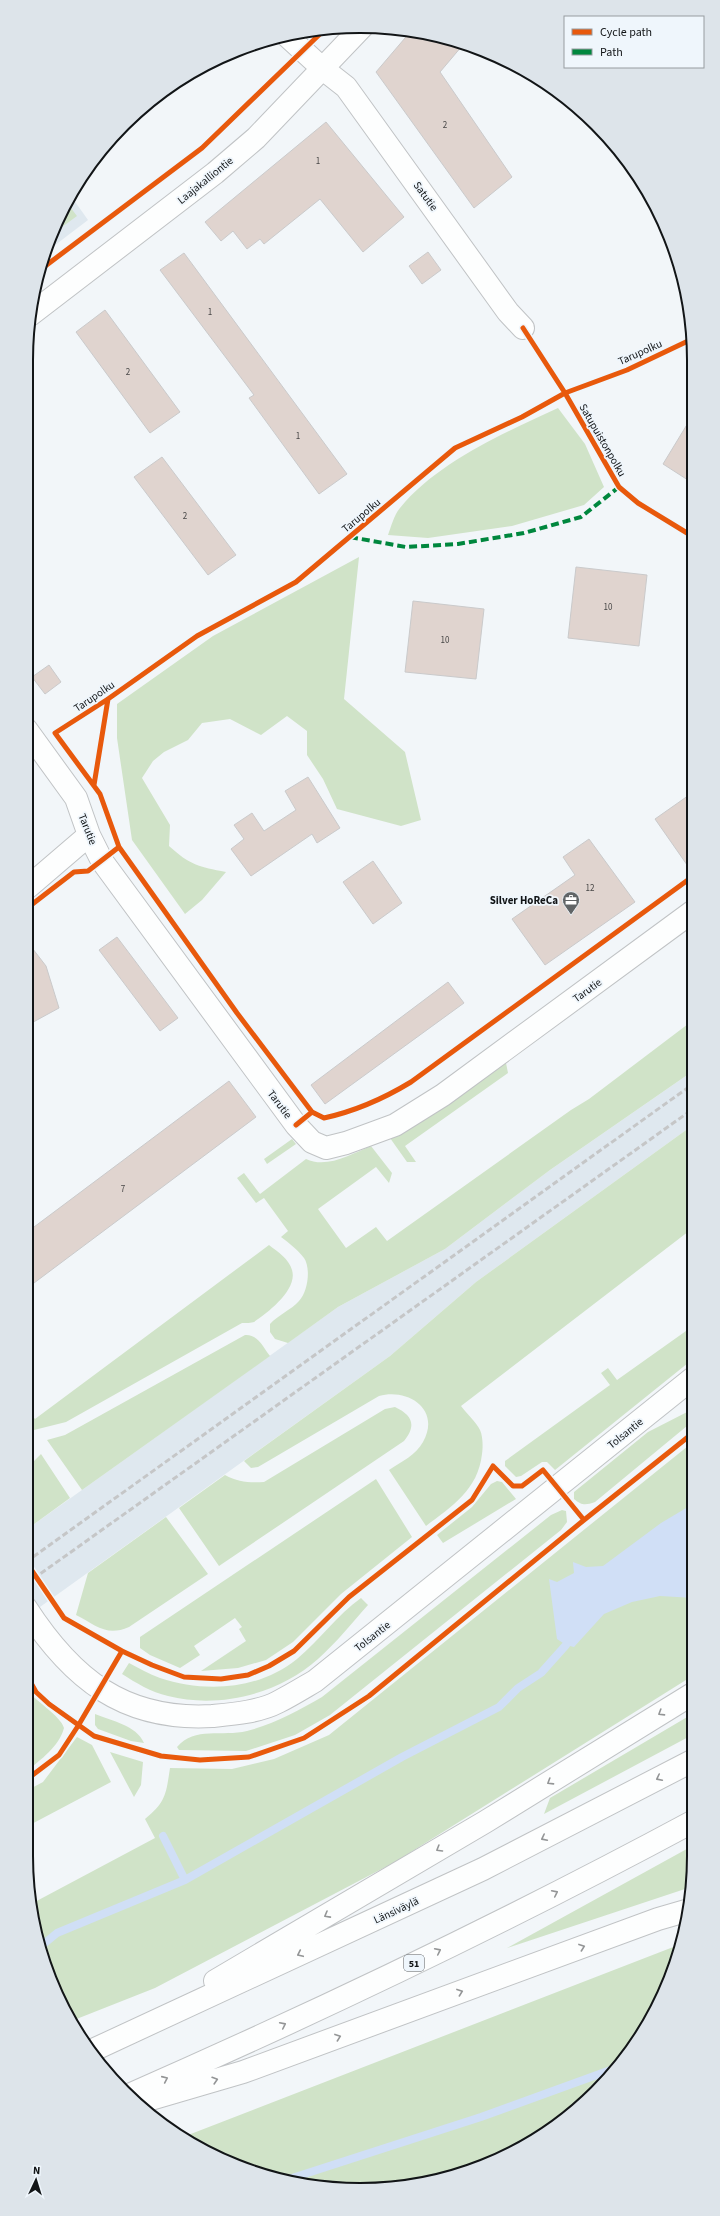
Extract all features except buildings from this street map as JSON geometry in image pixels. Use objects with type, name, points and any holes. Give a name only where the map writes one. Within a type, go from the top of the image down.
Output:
[{"type":"main road","name":"Laajakalliontie","points":[[37,310],[215,173],[256,138],[356,33]]},
{"type":"main road","name":"Satutie","points":[[292,40],[323,69],[346,87],[508,312],[523,328]]},
{"type":"main road","name":"Tarutie","points":[[33,739],[76,798],[89,835],[102,861],[296,1125],[312,1142],[326,1148],[346,1143],[395,1125],[443,1094],[687,916]]},
{"type":"main road","points":[[33,883],[89,835]]},
{"type":"main road","name":"Tolsantie","points":[[33,1618],[64,1660],[100,1689],[123,1700],[167,1715],[188,1717],[234,1714],[277,1703],[315,1681],[687,1383]]},
{"type":"main road","points":[[129,2033],[269,1947],[363,1894],[478,1826],[687,1697]]},
{"type":"main road","name":"Länsiväylä","points":[[96,2049],[483,1869],[687,1764]]},
{"type":"main road","name":"51","points":[[135,2093],[232,2050],[436,1952],[610,1866],[687,1824]]},
{"type":"main road","points":[[143,2101],[243,2072],[650,1921],[682,1912]]},
{"type":"shaded area","points":[[74,201],[88,220],[53,246]]},
{"type":"shaded area","points":[[687,1075],[687,1129],[476,1282],[390,1356],[33,1612],[33,1525],[338,1307],[445,1249],[550,1170]]},
{"type":"green space","points":[[71,208],[77,216],[61,227]]},
{"type":"green space","points":[[558,408],[585,444],[604,487],[584,505],[512,526],[428,538],[388,535],[394,518],[400,508],[415,491],[433,476],[453,462],[495,438]]},
{"type":"green space","points":[[359,557],[344,699],[405,752],[421,820],[401,826],[337,809],[323,779],[307,755],[307,731],[287,716],[261,735],[230,719],[202,723],[188,740],[164,752],[153,761],[142,778],[170,825],[169,846],[195,864],[226,872],[202,900],[185,914],[132,840],[117,738],[117,704],[213,636]]},
{"type":"green space","points":[[687,1025],[687,1075],[550,1170],[445,1249],[338,1307],[288,1343],[275,1339],[270,1332],[270,1324],[296,1304],[305,1292],[308,1280],[306,1262],[293,1246],[281,1237],[288,1231],[264,1198],[256,1203],[237,1178],[244,1173],[260,1194],[306,1159],[314,1162],[331,1161],[371,1146],[392,1173],[389,1183],[376,1167],[318,1209],[346,1248],[376,1227],[387,1241],[571,1110],[589,1099]]},
{"type":"green space","points":[[506,1063],[508,1073],[405,1146],[416,1162],[407,1162],[390,1138],[436,1113]]},
{"type":"green space","points":[[687,1129],[687,1233],[461,1406],[476,1424],[481,1433],[483,1449],[480,1467],[475,1478],[462,1496],[426,1526],[389,1470],[408,1458],[420,1447],[428,1431],[428,1420],[425,1411],[419,1404],[401,1395],[390,1394],[379,1396],[258,1467],[251,1468],[244,1461],[390,1356],[476,1282]]},
{"type":"green space","points":[[292,1139],[296,1144],[267,1164],[264,1159]]},
{"type":"green space","points":[[269,1245],[283,1256],[291,1266],[293,1277],[287,1292],[260,1318],[253,1322],[242,1323],[66,1422],[33,1430],[33,1417],[35,1419]]},
{"type":"green space","points":[[687,1330],[687,1364],[555,1470],[547,1462],[542,1462],[521,1476],[516,1477],[505,1466],[505,1461],[610,1385],[601,1373],[608,1368],[617,1380]]},
{"type":"green space","points":[[245,1335],[250,1335],[257,1339],[270,1356],[82,1490],[47,1440],[65,1435]]},
{"type":"green space","points":[[395,1407],[405,1413],[411,1421],[410,1430],[404,1441],[219,1566],[179,1508],[225,1475],[244,1482],[264,1482],[385,1409]]},
{"type":"green space","points":[[687,1412],[687,1426],[595,1502],[584,1504],[579,1503],[574,1499],[574,1492],[648,1432]]},
{"type":"green space","points":[[687,1447],[687,1679],[395,1862],[155,1988],[76,2019],[50,1961],[39,1920],[36,1901],[155,1838],[145,1819],[157,1808],[164,1797],[170,1768],[232,1769],[274,1759],[329,1735]]},
{"type":"green space","points":[[41,1454],[70,1498],[33,1525],[33,1462]]},
{"type":"green space","points":[[376,1479],[412,1537],[341,1594],[293,1642],[266,1660],[238,1668],[201,1671],[246,1641],[239,1629],[242,1627],[235,1618],[194,1646],[200,1655],[180,1668],[150,1655],[140,1648],[140,1637]]},
{"type":"green space","points":[[497,1481],[502,1482],[516,1499],[443,1543],[437,1535],[472,1507],[491,1484]]},
{"type":"green space","points":[[562,1510],[566,1511],[567,1522],[561,1530],[330,1715],[295,1735],[246,1751],[179,1750],[177,1747],[192,1736],[200,1734],[238,1733],[267,1725],[286,1717],[322,1697],[551,1515]]},
{"type":"green space","points":[[166,1517],[208,1574],[129,1627],[121,1630],[107,1630],[95,1626],[76,1615],[88,1573]]},
{"type":"green space","points":[[361,1598],[368,1605],[325,1653],[302,1671],[267,1690],[248,1696],[228,1699],[207,1701],[187,1700],[150,1690],[122,1674],[129,1663],[160,1678],[195,1686],[231,1686],[249,1683],[282,1669],[297,1659],[344,1612]]},
{"type":"green space","points":[[33,1696],[58,1718],[64,1728],[62,1735],[54,1747],[33,1766]]},
{"type":"green space","points":[[95,1714],[123,1724],[135,1732],[144,1743],[131,1741],[98,1729],[95,1725]]},
{"type":"green space","points":[[687,1717],[687,1738],[544,1814],[550,1798]]},
{"type":"green space","points":[[77,1737],[92,1745],[111,1782],[33,1823],[33,1787],[43,1782]]},
{"type":"green space","points":[[110,1752],[143,1762],[141,1785],[134,1797]]},
{"type":"green space","points":[[687,1849],[685,1889],[507,1948]]},
{"type":"green space","points":[[674,1947],[662,1981],[643,2020],[632,2038],[606,2072],[576,2102],[542,2128],[505,2149],[465,2166],[424,2177],[403,2180],[360,2183],[317,2180],[296,2177],[255,2166],[215,2149],[189,2135]]},
{"type":"water","points":[[687,1508],[687,1598],[660,1596],[632,1602],[604,1614],[574,1647],[566,1645],[557,1639],[549,1579],[557,1582],[574,1573],[573,1562],[586,1567],[603,1566],[661,1523]]},
{"type":"waterway","points":[[45,1943],[57,1933],[185,1880],[402,1757],[499,1707],[518,1688],[541,1673],[566,1645]]},
{"type":"waterway","points":[[163,1836],[185,1880]]},
{"type":"waterway","points":[[296,2177],[481,2117],[606,2071]]},
{"type":"railway","points":[[33,1557],[687,1088]]},
{"type":"railway","points":[[33,1579],[687,1113]]},
{"type":"marked path","points":[[350,537],[406,547],[458,544],[524,533],[581,517],[619,487]]},
{"type":"cycle path","points":[[47,265],[202,148],[318,36]]},
{"type":"cycle path","name":"Satupuistonpolku","points":[[523,328],[565,393],[619,487],[638,503],[687,533]]},
{"type":"cycle path","name":"Tarupolku","points":[[312,1112],[237,1013],[119,847],[100,794],[55,733],[108,699],[197,636],[296,582],[455,448],[522,417],[565,393],[627,370],[686,342]]},
{"type":"cycle path","name":"Tarupolku","points":[[94,785],[108,699]]},
{"type":"cycle path","points":[[33,904],[74,872],[88,871],[119,847]]},
{"type":"cycle path","points":[[296,1125],[312,1112],[324,1118],[347,1112],[380,1099],[411,1082],[687,881]]},
{"type":"cycle path","points":[[33,1687],[36,1692],[49,1704],[94,1736],[161,1756],[200,1760],[249,1757],[304,1738],[369,1696],[687,1438]]},
{"type":"cycle path","points":[[33,1572],[64,1618],[122,1651],[152,1665],[184,1677],[221,1679],[248,1675],[269,1666],[294,1651],[349,1597],[472,1500],[493,1466],[513,1486],[522,1486],[543,1470],[584,1520]]},
{"type":"cycle path","points":[[33,1775],[59,1755],[78,1726],[122,1651]]},
{"type":"place","name":"Silver HoReCa","points":[[571,915]]}]
